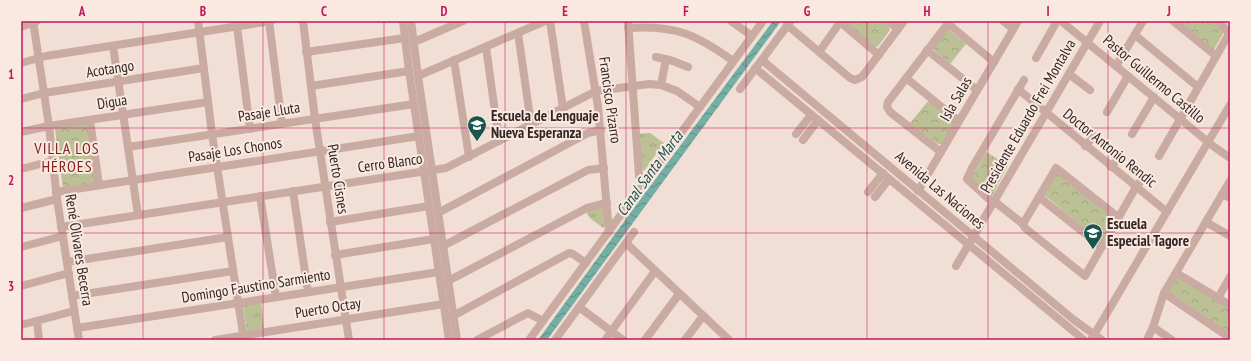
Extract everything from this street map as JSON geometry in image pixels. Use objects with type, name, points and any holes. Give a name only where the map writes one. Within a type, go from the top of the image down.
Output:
[{"type":"street","points":[[198,21],[212,134],[244,338]]},
{"type":"street","points":[[21,63],[39,58],[270,21],[282,124]]},
{"type":"street","name":"Puerto Cisnes","points":[[302,21],[324,186],[348,340]]},
{"type":"street","points":[[403,21],[419,136],[438,213],[457,340]]},
{"type":"street","points":[[411,21],[428,171],[429,206],[449,340],[446,340]]},
{"type":"street","points":[[414,42],[463,21]]},
{"type":"street","points":[[418,76],[544,21]]},
{"type":"street","points":[[550,21],[563,108]]},
{"type":"street","name":"Francisco Pizarro","points":[[584,21],[601,130],[609,232]]},
{"type":"street","points":[[731,21],[752,36]]},
{"type":"street","points":[[529,340],[763,21]]},
{"type":"street","points":[[888,21],[898,29]]},
{"type":"street","points":[[740,89],[789,23],[819,52],[850,78],[855,80],[862,77],[904,21]]},
{"type":"street","points":[[1003,21],[1013,29]]},
{"type":"street","name":"Isla Salas","points":[[918,191],[1018,21]]},
{"type":"street","points":[[1036,58],[1057,21]]},
{"type":"street","name":"Pastor Guillermo Castillo","points":[[1061,21],[1208,142],[1230,158]]},
{"type":"street","name":"Presidente Eduardo Frei Montalva","points":[[956,266],[1100,21]]},
{"type":"street","points":[[1116,66],[1143,21]]},
{"type":"street","points":[[1173,21],[1216,56]]},
{"type":"street","points":[[1159,156],[1179,118],[1230,32],[1218,21]]},
{"type":"street","points":[[21,27],[34,22]]},
{"type":"street","name":"René Olivares Becerra","points":[[34,22],[49,126],[56,195],[79,340]]},
{"type":"street","points":[[819,52],[841,22],[878,55]]},
{"type":"street","points":[[643,183],[639,176],[628,25],[654,27],[681,32],[707,42],[733,61]]},
{"type":"street","points":[[237,26],[250,129]]},
{"type":"street","points":[[941,152],[888,110],[888,102],[944,28],[949,26],[994,62]]},
{"type":"street","points":[[518,33],[531,124]]},
{"type":"street","points":[[1135,35],[1198,87]]},
{"type":"street","points":[[306,52],[405,38]]},
{"type":"street","points":[[113,46],[138,215]]},
{"type":"street","points":[[486,47],[499,141]]},
{"type":"street","points":[[927,50],[977,90]]},
{"type":"street","points":[[656,57],[688,67]]},
{"type":"street","points":[[661,85],[666,59]]},
{"type":"street","points":[[454,60],[469,157]]},
{"type":"street","name":"Avenida Las Naciones","points":[[762,60],[974,236],[1074,320],[1092,337],[1102,340]]},
{"type":"street","name":"Acotango","points":[[21,98],[44,93],[204,68]]},
{"type":"street","name":"Avenida Las Naciones","points":[[755,68],[1084,340]]},
{"type":"street","points":[[311,86],[409,71]]},
{"type":"street","points":[[1069,74],[1090,90]]},
{"type":"street","points":[[1107,112],[1128,76]]},
{"type":"street","points":[[906,78],[959,121]]},
{"type":"street","points":[[1024,80],[967,179],[990,200],[994,201],[1023,224],[1025,228],[1085,276],[1136,188],[1144,177]]},
{"type":"street","name":"Cerro Blanco","points":[[21,247],[62,231],[138,215],[448,168],[596,91],[649,84],[661,85],[677,91],[700,107]]},
{"type":"street","name":"Doctor Antonio Rendic","points":[[1018,89],[1046,114],[1167,212]]},
{"type":"street","points":[[1132,134],[1154,97]]},
{"type":"street","name":"Digua","points":[[21,132],[123,114],[208,102]]},
{"type":"street","name":"Pasaje Lluta","points":[[128,147],[414,104]]},
{"type":"street","points":[[1092,337],[1230,105]]},
{"type":"street","points":[[811,115],[799,137],[818,120]]},
{"type":"street","points":[[90,120],[100,185]]},
{"type":"street","points":[[438,213],[588,133],[601,130]]},
{"type":"street","name":"Pasaje Los Chonos","points":[[21,208],[56,195],[100,185],[419,136]]},
{"type":"street","points":[[1085,146],[1094,136]]},
{"type":"street","points":[[1111,167],[1119,157]]},
{"type":"street","points":[[21,169],[52,161]]},
{"type":"street","points":[[443,246],[588,170],[604,168]]},
{"type":"street","points":[[1023,224],[1056,168],[1119,218]]},
{"type":"street","points":[[871,195],[886,176]]},
{"type":"street","points":[[1147,340],[1153,327],[1164,293],[1230,181]]},
{"type":"street","points":[[292,191],[308,292]]},
{"type":"street","points":[[1222,194],[1230,198]]},
{"type":"street","points":[[260,196],[276,298]]},
{"type":"street","points":[[1039,196],[1102,247]]},
{"type":"street","points":[[448,281],[586,208],[607,203]]},
{"type":"street","points":[[330,222],[429,206]]},
{"type":"street","points":[[1206,222],[1230,236]]},
{"type":"street","points":[[555,340],[634,232]]},
{"type":"street","points":[[67,262],[228,238]]},
{"type":"street","points":[[335,255],[434,239]]},
{"type":"street","points":[[626,243],[728,340]]},
{"type":"street","points":[[453,316],[569,253],[586,263]]},
{"type":"street","points":[[72,296],[233,271]]},
{"type":"street","points":[[605,340],[656,271]]},
{"type":"street","name":"Domingo Faustino Sarmiento","points":[[77,328],[439,272]]},
{"type":"street","points":[[1176,273],[1230,305]]},
{"type":"street","points":[[21,286],[68,274]]},
{"type":"street","points":[[1218,298],[1230,277]]},
{"type":"street","points":[[1164,293],[1230,338]]},
{"type":"street","points":[[645,340],[679,294]]},
{"type":"street","name":"Puerto Octay","points":[[216,340],[244,338],[444,304]]},
{"type":"street","points":[[579,308],[623,340]]},
{"type":"street","points":[[21,325],[74,311]]},
{"type":"street","points":[[477,340],[528,313],[543,321]]},
{"type":"street","points":[[686,340],[703,316]]},
{"type":"street","points":[[37,321],[40,340]]},
{"type":"street","points":[[1153,327],[1172,340]]},
{"type":"green space","points":[[847,21],[883,21],[890,30],[878,46],[875,47],[847,24]]},
{"type":"green space","points":[[1178,21],[1213,21],[1224,32],[1213,51]]},
{"type":"green space","points":[[949,30],[966,44],[950,64],[934,50],[934,47],[946,31]]},
{"type":"green space","points":[[929,100],[949,115],[955,123],[942,144],[938,144],[910,123]]},
{"type":"green space","points":[[87,122],[97,182],[63,188],[55,129]]},
{"type":"green space","points":[[650,133],[664,143],[644,171],[642,168],[638,134]]},
{"type":"green space","points":[[986,152],[1008,165],[992,196],[971,178]]},
{"type":"green space","points":[[1057,171],[1115,219],[1101,242],[1043,194]]},
{"type":"green space","points":[[604,207],[606,224],[603,228],[590,218],[586,212]]},
{"type":"green space","points":[[1178,276],[1230,307],[1230,334],[1168,292]]},
{"type":"green space","points":[[261,302],[264,329],[247,331],[243,305]]},
{"type":"water","points":[[773,21],[781,21],[547,340],[538,340],[631,212]]},
{"type":"place","name":"Escuela de Lenguaje Nueva Esperanza","points":[[477,142]]},
{"type":"place","name":"Escuela Especial Tagore","points":[[1093,250]]},
{"type":"district","name":"VILLA LOS HÉROES","points":[[67,157]]},
{"type":"water label","name":"Canal Santa Marta","points":[[649,173]]}]
